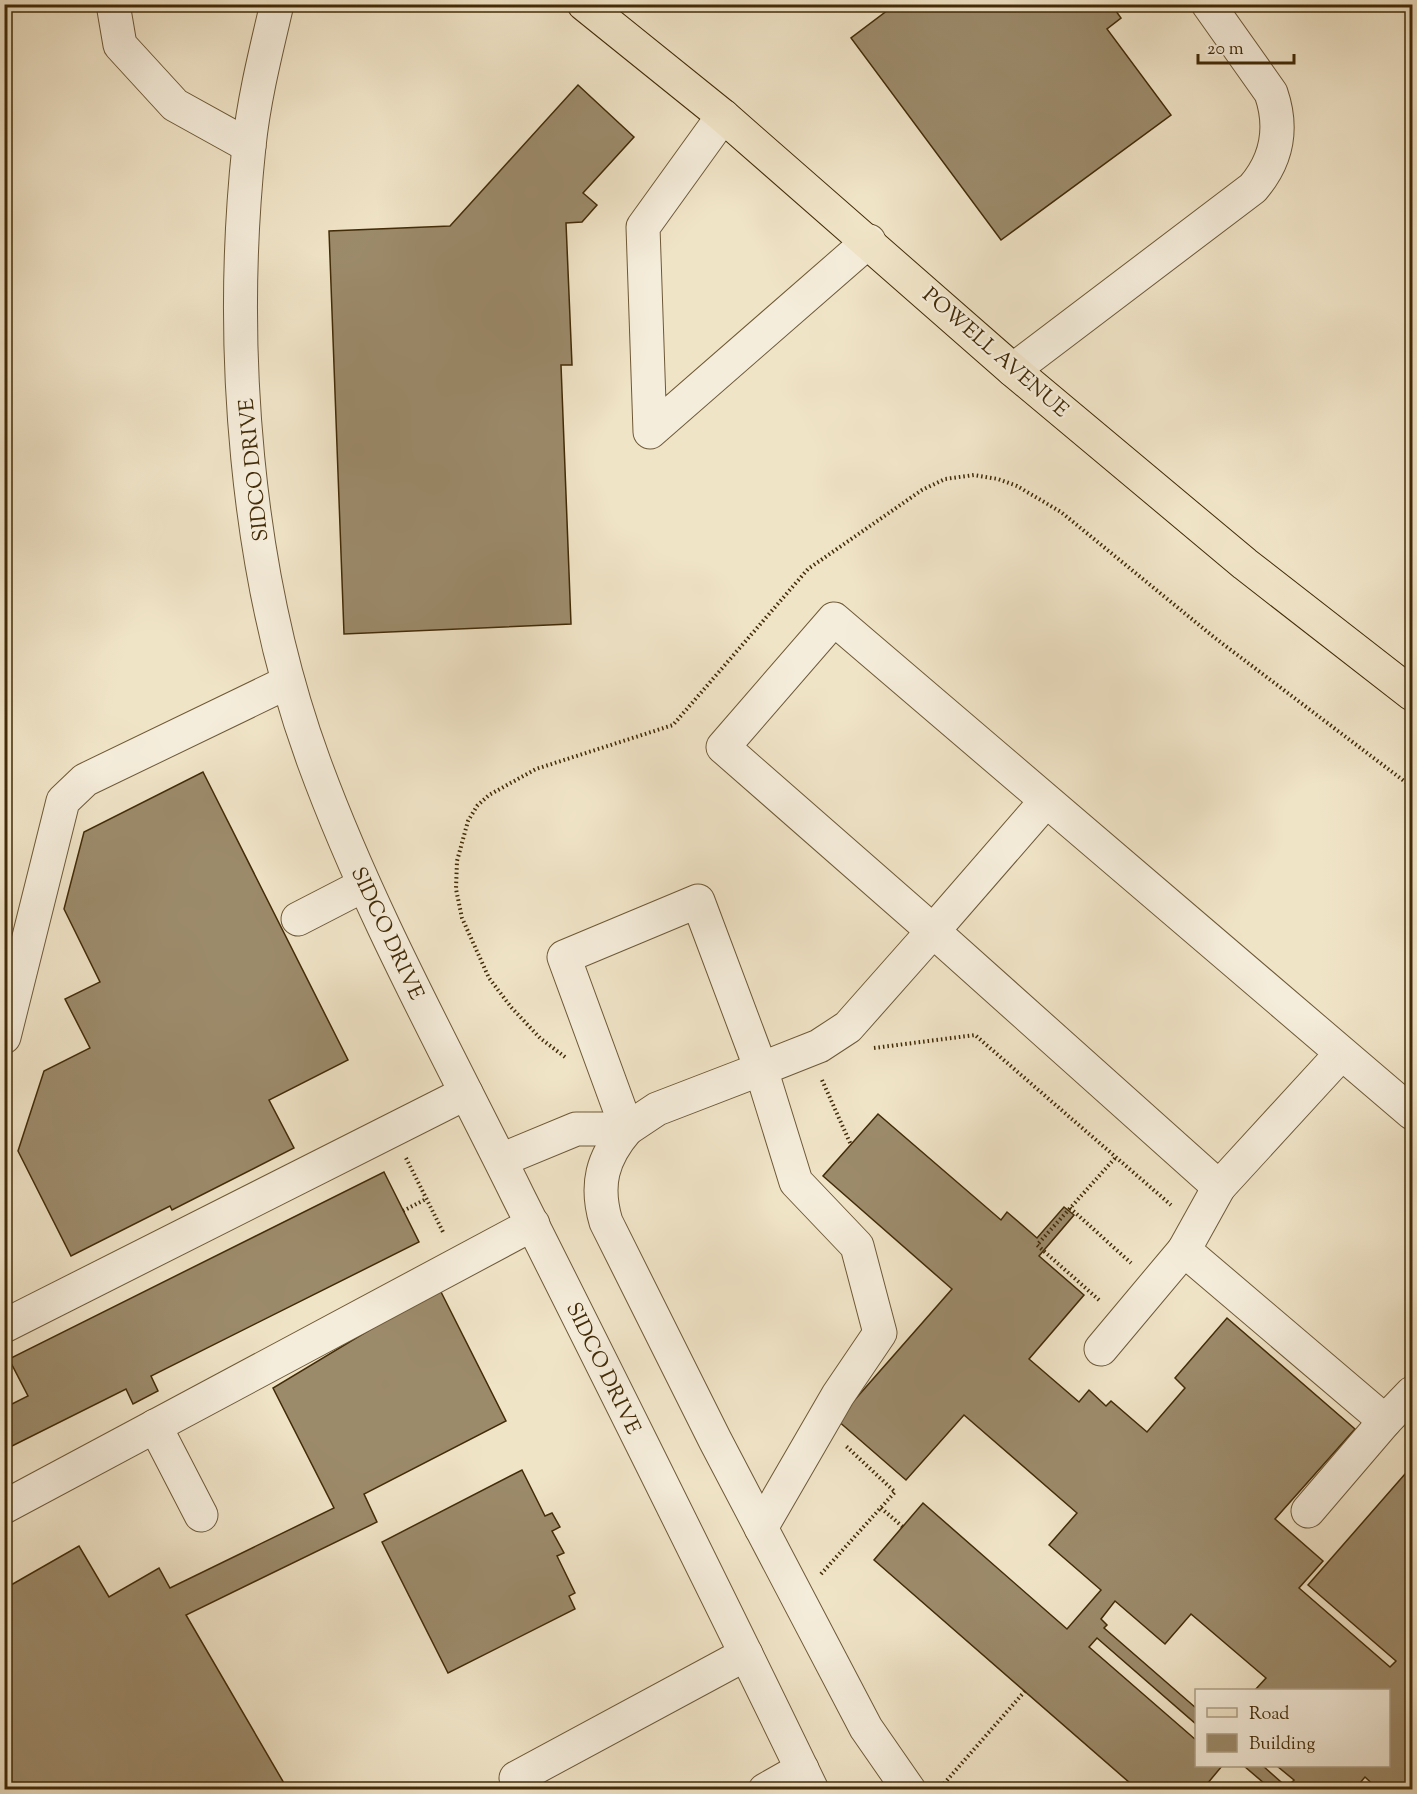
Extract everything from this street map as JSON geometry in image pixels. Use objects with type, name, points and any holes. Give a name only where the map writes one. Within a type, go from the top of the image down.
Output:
[{"type":"main road","name":"POWELL AVENUE","points":[[584,4],[723,116],[1013,369],[1245,564],[1413,694]]},
{"type":"street","points":[[112,4],[120,45],[175,105],[249,146]]},
{"type":"street","name":"SIDCO DRIVE","points":[[277,4],[255,105],[249,146],[245,198],[242,358],[249,463],[265,580],[288,682],[314,763],[389,941],[533,1224],[807,1779]]},
{"type":"street","points":[[245,198],[281,45],[297,4]]},
{"type":"street","points":[[593,4],[636,46]]},
{"type":"street","points":[[1013,369],[1253,188],[1264,176],[1278,137],[1273,99],[1208,4]]},
{"type":"street","points":[[723,116],[643,227],[650,432],[869,241]]},
{"type":"street","points":[[1219,1187],[723,747],[834,619],[1341,1054],[1413,1113]]},
{"type":"street","points":[[4,1036],[63,801],[85,780],[288,682]]},
{"type":"street","points":[[909,1790],[866,1728],[761,1528],[606,1222],[599,1186],[607,1156],[627,1129],[657,1109],[819,1046],[848,1027],[1046,801]]},
{"type":"street","points":[[298,919],[364,885]]},
{"type":"street","points":[[627,1129],[564,957],[698,901],[761,1069],[796,1182],[857,1246],[880,1333],[821,1423],[761,1528]]},
{"type":"street","points":[[1101,1348],[1192,1237],[1219,1187],[1341,1054]]},
{"type":"street","points":[[4,1326],[466,1093]]},
{"type":"street","points":[[501,1160],[576,1129],[627,1129]]},
{"type":"street","points":[[4,1507],[533,1224]]},
{"type":"street","points":[[1192,1237],[1385,1421]]},
{"type":"street","points":[[1308,1511],[1385,1421],[1413,1394]]},
{"type":"street","points":[[155,1426],[201,1515]]},
{"type":"street","points":[[516,1778],[746,1654]]},
{"type":"street","points":[[765,1790],[807,1779]]},
{"type":"path","points":[[602,1062],[583,1065],[566,1057],[540,1038],[511,1007],[489,978],[462,918],[456,889],[457,861],[468,821],[477,806],[489,795],[536,769],[673,725],[808,569],[922,490],[945,479],[974,475],[998,479],[1017,486],[1061,512],[1215,638],[1413,787]]},
{"type":"path","points":[[866,1049],[975,1035],[1178,1212],[1192,1237]]},
{"type":"path","points":[[392,1131],[459,1264]]},
{"type":"path","points":[[1108,1296],[1102,1303],[1037,1245],[1116,1157]]},
{"type":"path","points":[[403,1211],[426,1199]]},
{"type":"path","points":[[1070,1208],[1134,1265],[1128,1273]]},
{"type":"path","points":[[813,1583],[895,1492],[821,1423]]},
{"type":"path","points":[[881,1508],[903,1527]]},
{"type":"path","points":[[939,1790],[1025,1691]]},
{"type":"building","points":[[896,4],[1111,4],[1121,18],[1107,29],[1171,115],[1001,240],[851,38]]},
{"type":"building","points":[[578,85],[634,137],[583,193],[597,205],[582,222],[566,223],[572,365],[561,365],[571,624],[344,634],[329,231],[450,226]]},
{"type":"building","points":[[203,772],[348,1060],[269,1100],[294,1148],[172,1210],[170,1206],[71,1256],[18,1151],[44,1071],[90,1048],[65,999],[100,982],[64,909],[84,832]]},
{"type":"building","points":[[878,1114],[1001,1220],[1007,1212],[1037,1238],[1064,1207],[1074,1215],[1039,1256],[1084,1295],[1029,1359],[1079,1402],[1089,1390],[1106,1406],[1111,1401],[1147,1432],[1185,1388],[1175,1378],[1227,1318],[1355,1429],[1275,1519],[1323,1561],[1299,1588],[1390,1667],[1396,1661],[1308,1585],[1412,1466],[1412,1790],[1379,1790],[1365,1777],[1354,1790],[1292,1790],[1288,1786],[1294,1780],[1278,1767],[1390,1767],[1390,1689],[1256,1689],[1266,1678],[1191,1614],[1165,1644],[1115,1601],[1101,1619],[1107,1625],[1104,1628],[1195,1707],[1195,1723],[1097,1638],[1089,1647],[1195,1739],[1195,1767],[1221,1767],[1202,1790],[1138,1790],[874,1560],[923,1503],[1067,1629],[1101,1590],[1049,1545],[1077,1513],[964,1415],[906,1480],[837,1420],[952,1289],[823,1176]]},
{"type":"building","points":[[384,1172],[419,1242],[151,1376],[158,1391],[133,1404],[126,1389],[4,1450],[4,1408],[28,1396],[9,1359]]},
{"type":"building","points":[[439,1288],[506,1421],[364,1494],[377,1522],[186,1615],[288,1790],[4,1790],[4,1589],[79,1546],[109,1597],[159,1568],[170,1588],[334,1508],[273,1388]]},
{"type":"building","points":[[522,1470],[545,1516],[552,1513],[560,1527],[552,1531],[564,1553],[557,1556],[575,1593],[569,1596],[575,1609],[448,1673],[382,1542]]},
{"type":"building","points":[[1245,1767],[1264,1767],[1290,1790],[1272,1790]]}]
